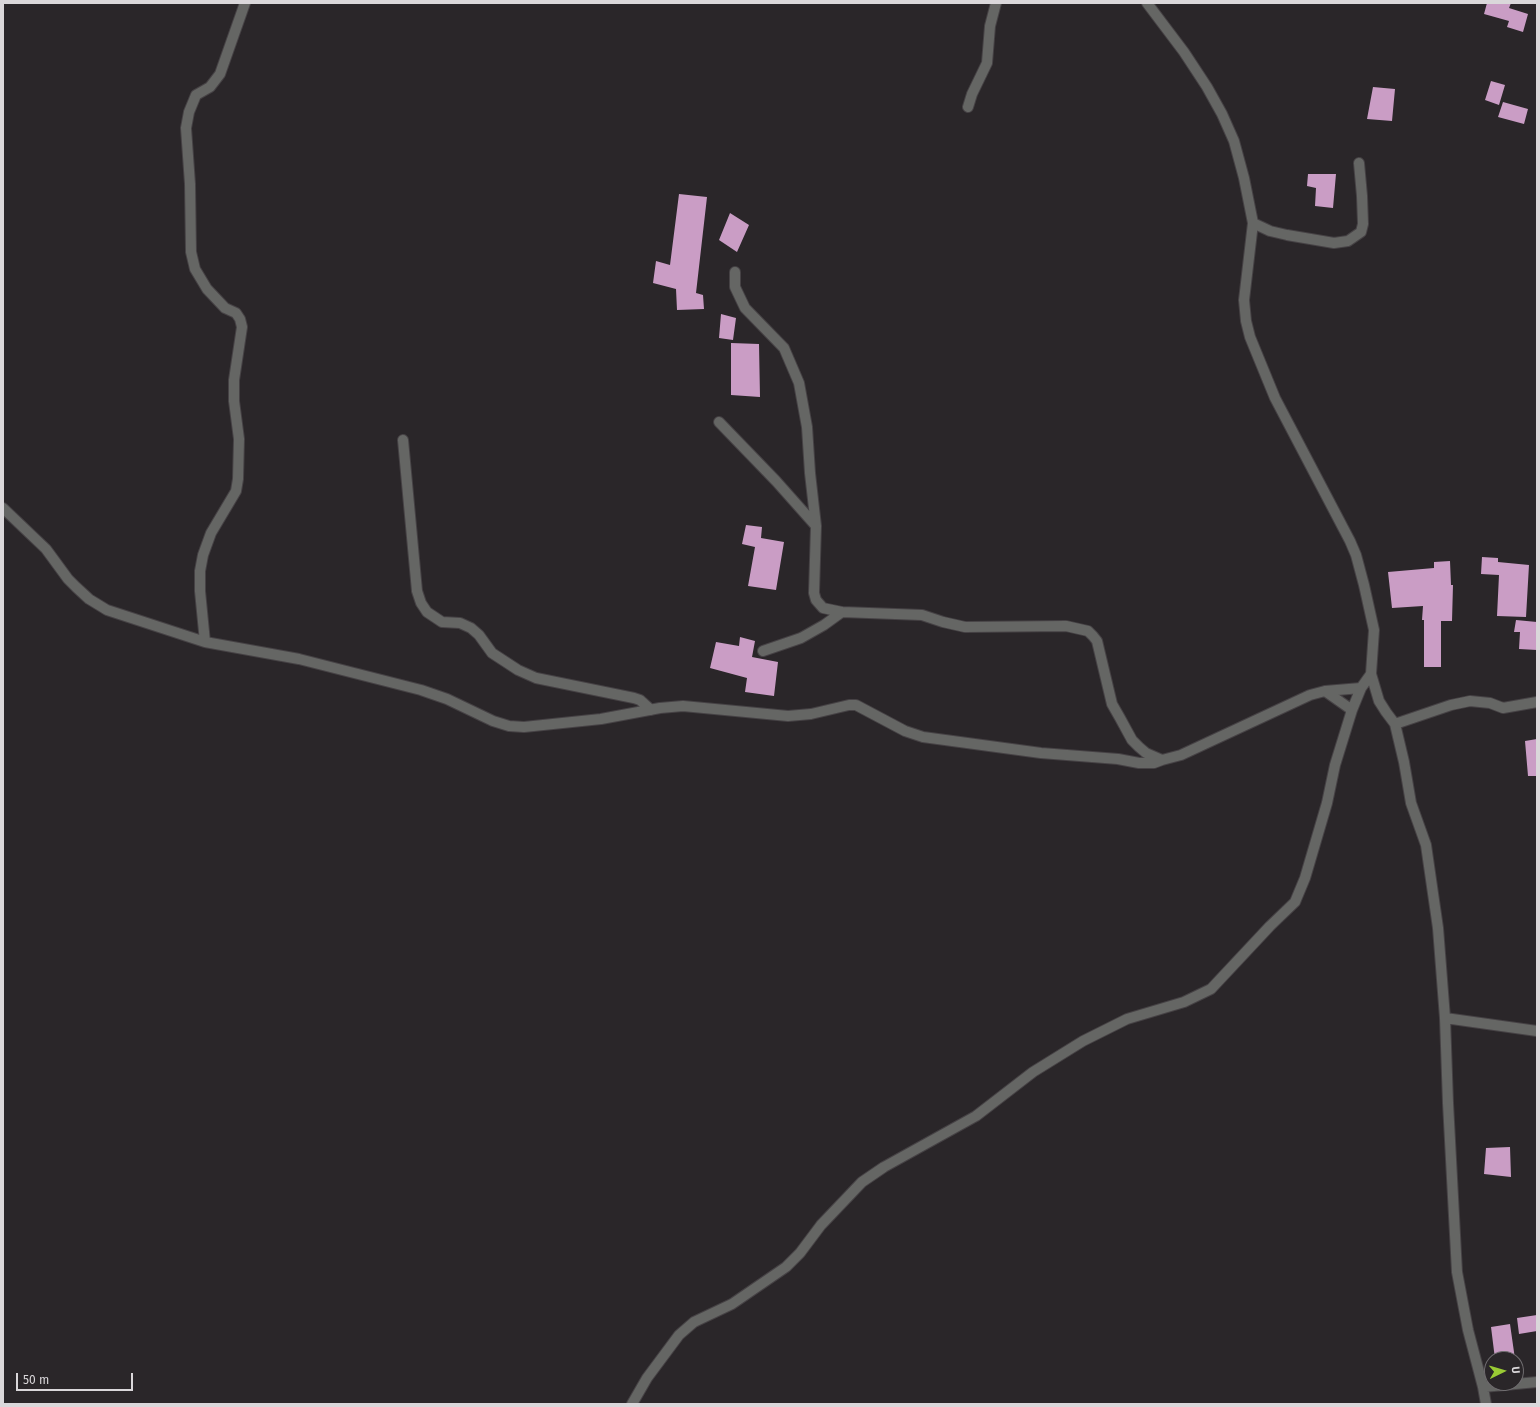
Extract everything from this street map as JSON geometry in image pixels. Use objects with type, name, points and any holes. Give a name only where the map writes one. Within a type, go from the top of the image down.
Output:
[{"type":"street","points":[[205,642],[200,591],[200,571],[203,555],[211,533],[236,492],[238,479],[239,439],[234,401],[234,380],[242,327],[240,319],[236,313],[226,308],[207,289],[195,269],[191,252],[190,184],[186,128],[189,112],[196,95],[210,87],[220,74],[245,3]]},
{"type":"street","points":[[968,107],[972,94],[988,63],[990,26],[996,3]]},
{"type":"street","points":[[1147,3],[1187,58],[1222,114],[1234,141],[1244,178],[1253,223],[1244,310],[1248,330],[1275,398],[1310,463],[1356,556],[1364,585],[1374,630],[1371,674],[1379,701],[1395,724],[1404,762],[1411,803],[1426,845],[1438,928],[1445,1018],[1457,1272],[1468,1330],[1486,1404]]},
{"type":"street","points":[[1253,223],[1270,231],[1287,235],[1334,243],[1348,241],[1361,232],[1363,224],[1359,163]]},
{"type":"street","points":[[735,272],[736,287],[745,308],[784,348],[799,383],[807,427],[816,526],[814,593],[816,600],[822,608],[842,612],[922,615],[965,627],[1060,626],[1088,631],[1097,642],[1112,704],[1132,740],[1146,753],[1162,760]]},
{"type":"street","points":[[719,422],[776,481],[816,526]]},
{"type":"street","points":[[403,440],[417,591],[421,603],[428,612],[442,622],[460,623],[471,628],[479,635],[492,653],[518,670],[536,678],[634,698],[640,700],[651,710]]},
{"type":"street","points":[[3,508],[46,549],[68,579],[89,599],[107,610],[205,642],[299,659],[413,688],[447,699],[493,721],[524,728],[593,720],[684,706],[788,716],[811,714],[856,705],[905,731],[923,737],[1041,753],[1118,759],[1139,763],[1154,763],[1181,755],[1310,694],[1325,691],[1361,688]]},
{"type":"street","points":[[763,651],[801,638],[824,625],[842,612]]},
{"type":"street","points":[[632,1404],[647,1378],[679,1335],[694,1322],[732,1304],[786,1267],[800,1253],[821,1225],[862,1182],[884,1166],[976,1116],[1033,1072],[1083,1041],[1127,1019],[1184,1002],[1211,989],[1270,926],[1295,902],[1306,878],[1327,803],[1335,765],[1352,710],[1361,688],[1371,674]]},
{"type":"street","points":[[1325,691],[1352,710]]},
{"type":"street","points":[[1395,724],[1451,705],[1470,701],[1490,703],[1503,708],[1537,702]]},
{"type":"street","points":[[1445,1018],[1537,1031]]},
{"type":"street","points":[[1483,1387],[1537,1382]]},
{"type":"building","points":[[1487,3],[1511,3],[1509,8],[1528,14],[1523,32],[1507,27],[1509,21],[1484,14]]},
{"type":"building","points":[[1491,81],[1505,85],[1499,105],[1485,100]]},
{"type":"building","points":[[1373,87],[1395,89],[1392,121],[1367,119]]},
{"type":"building","points":[[1503,102],[1528,109],[1524,124],[1498,117]]},
{"type":"building","points":[[1308,174],[1336,174],[1333,208],[1315,206],[1316,188],[1307,186]]},
{"type":"building","points":[[679,194],[707,197],[696,293],[703,295],[704,309],[677,310],[676,289],[653,283],[656,261],[670,265]]},
{"type":"building","points":[[730,213],[749,225],[737,252],[719,240]]},
{"type":"building","points":[[721,314],[736,318],[733,340],[719,338]]},
{"type":"building","points":[[731,343],[759,344],[760,397],[731,395]]},
{"type":"building","points":[[746,525],[762,527],[761,538],[784,542],[776,590],[748,586],[755,547],[742,544]]},
{"type":"building","points":[[1482,557],[1498,558],[1498,562],[1529,565],[1526,617],[1497,616],[1499,575],[1481,574]]},
{"type":"building","points":[[1450,561],[1451,585],[1453,585],[1452,621],[1441,621],[1441,667],[1424,667],[1424,620],[1422,620],[1423,606],[1392,608],[1388,572],[1434,568],[1434,562]]},
{"type":"building","points":[[1516,620],[1537,622],[1537,650],[1519,649],[1520,632],[1514,632]]},
{"type":"building","points":[[740,637],[755,641],[752,657],[778,662],[774,696],[745,692],[747,678],[710,668],[716,642],[739,646]]},
{"type":"building","points":[[1537,739],[1537,776],[1528,776],[1525,741]]},
{"type":"building","points":[[1510,1147],[1511,1177],[1484,1174],[1486,1148]]},
{"type":"building","points":[[1537,1315],[1537,1331],[1519,1334],[1517,1318]]},
{"type":"building","points":[[1510,1324],[1514,1351],[1494,1351],[1491,1327]]}]
